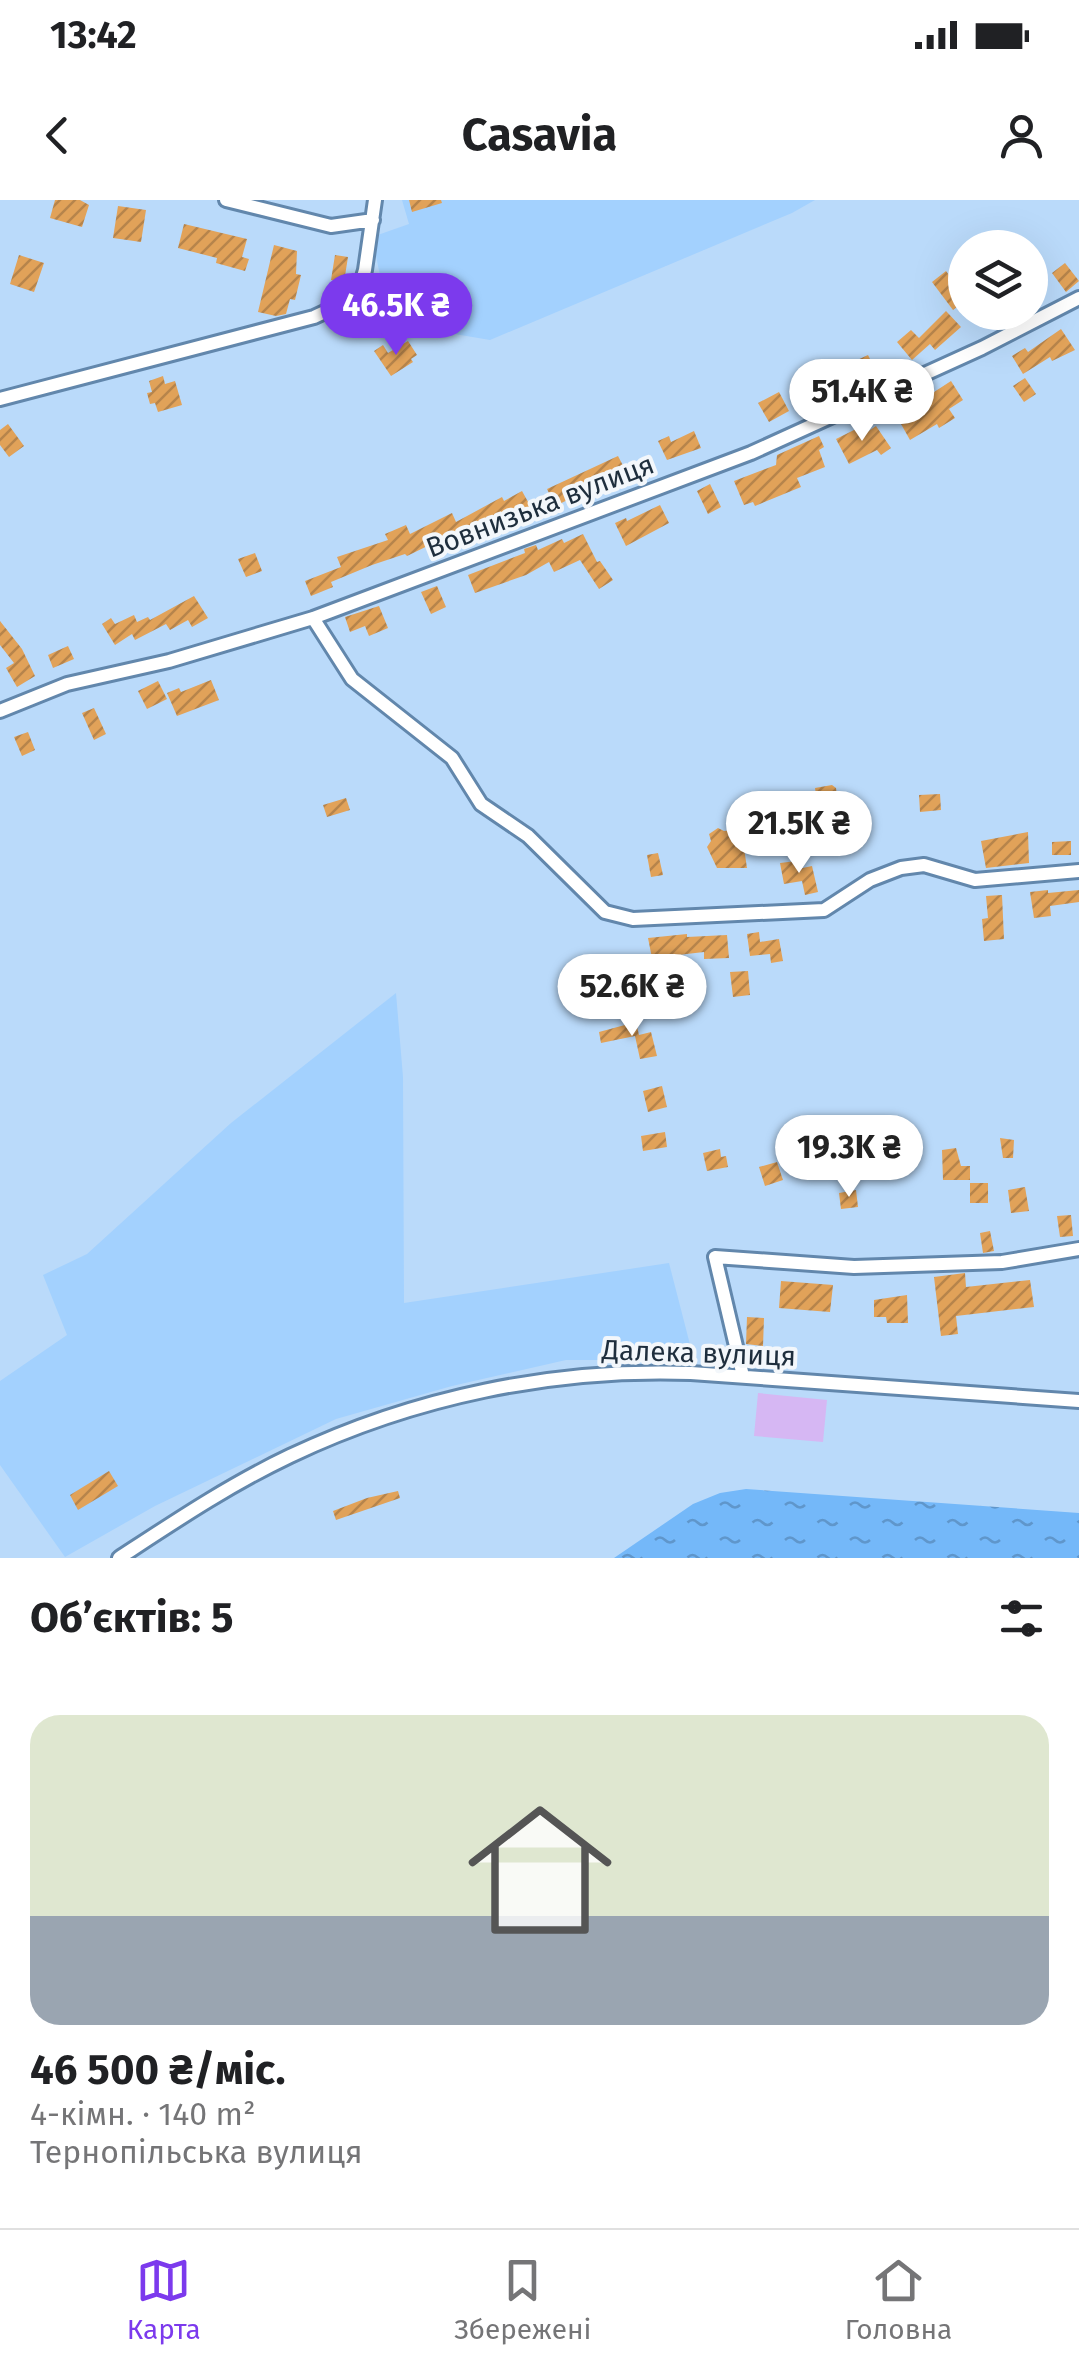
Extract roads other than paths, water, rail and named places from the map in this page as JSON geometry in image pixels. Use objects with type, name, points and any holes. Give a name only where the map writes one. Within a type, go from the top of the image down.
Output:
[{"type":"street","points":[[226,200],[331,226],[373,220]]},
{"type":"street","points":[[0,399],[314,317],[356,297],[374,200]]},
{"type":"street","name":"Вовнизька вулиця","points":[[0,711],[67,684],[169,661],[313,618],[751,453],[982,348],[1079,298]]},
{"type":"street","points":[[313,618],[352,678],[452,758],[481,804],[528,836],[605,912],[633,919],[824,910],[870,880],[900,868],[924,865],[974,880],[1079,871]]},
{"type":"street","points":[[742,1376],[715,1256],[854,1267],[1002,1262],[1079,1250]]},
{"type":"street","name":"Далека вулиця","points":[[118,1558],[209,1499],[349,1430],[435,1402],[550,1379],[650,1372],[1079,1401]]},
{"type":"water","points":[[746,1489],[1079,1513],[1079,1558],[614,1558],[693,1504],[720,1493]]}]
